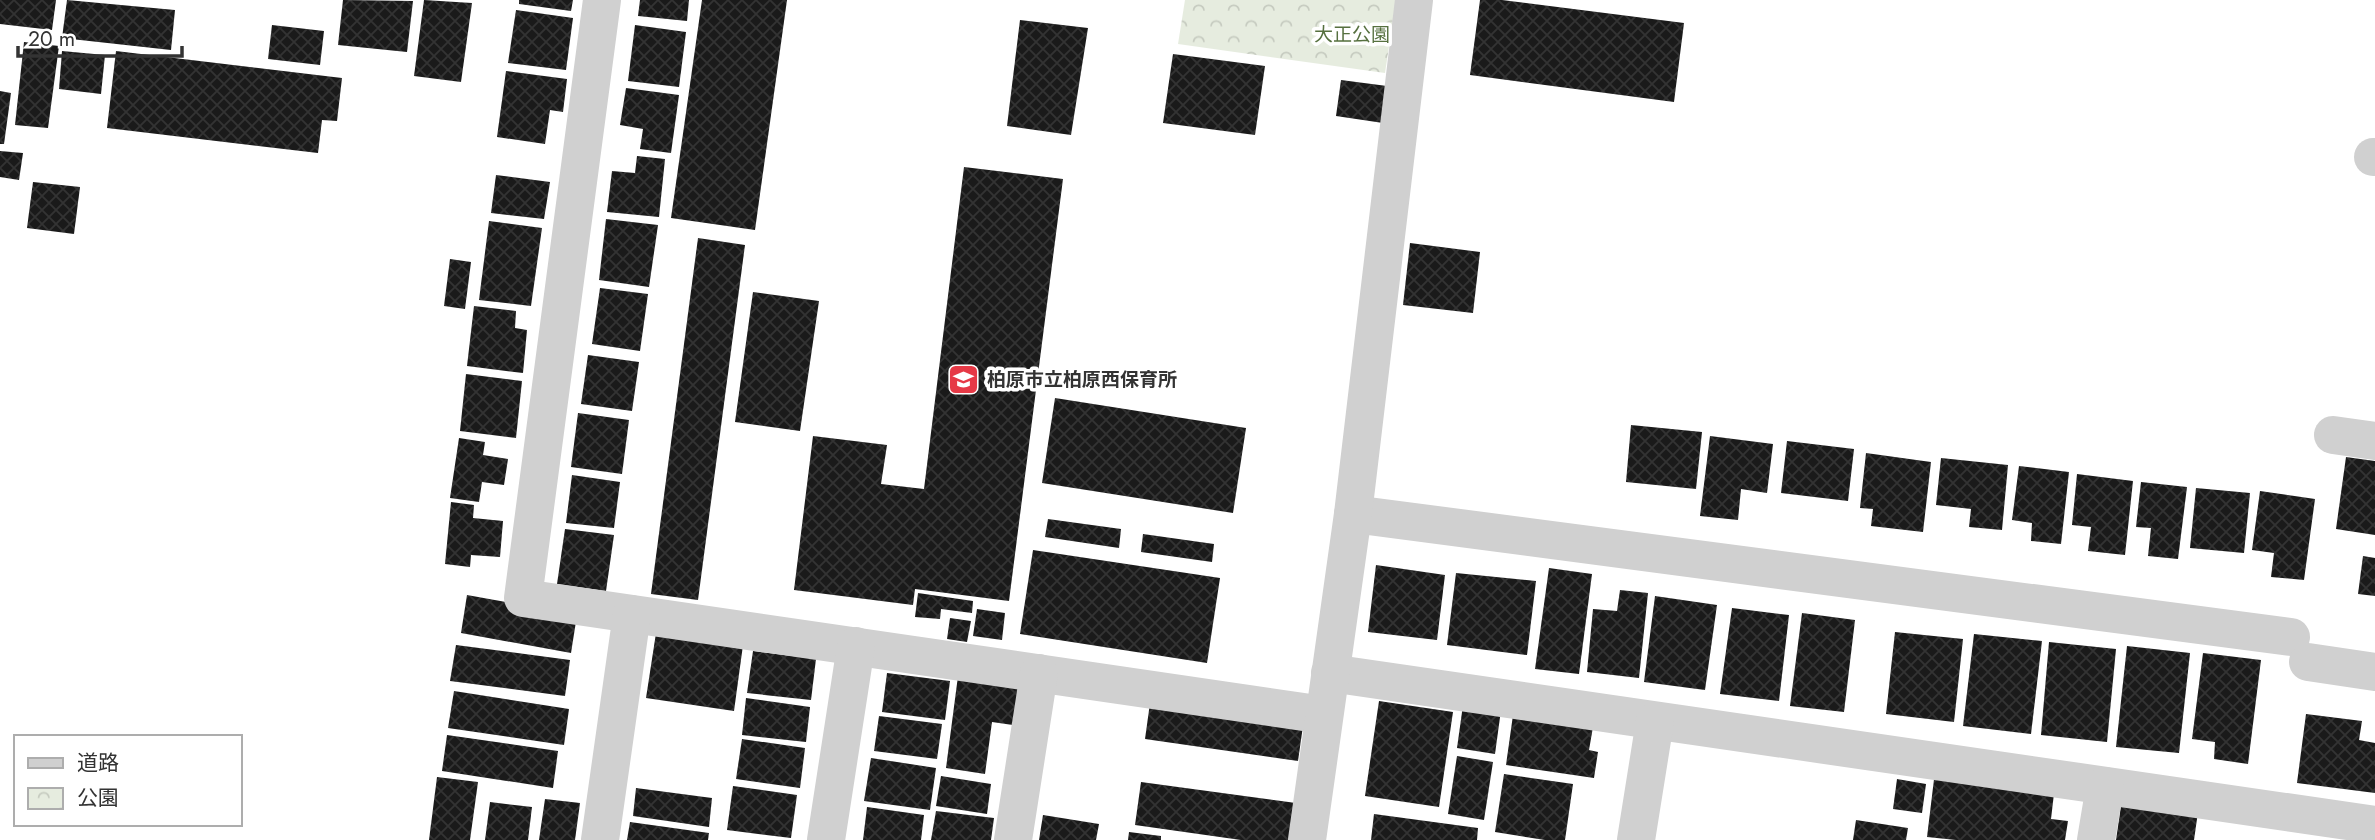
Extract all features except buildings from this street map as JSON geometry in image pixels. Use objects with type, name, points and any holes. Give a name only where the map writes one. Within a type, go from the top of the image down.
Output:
[{"type":"street","points":[[601,0],[523,598],[1324,715]]},
{"type":"street","points":[[1307,840],[1353,514],[1414,0]]},
{"type":"street","points":[[2333,435],[2375,441]]},
{"type":"street","points":[[1353,514],[2299,649],[2375,673]]},
{"type":"street","points":[[600,840],[632,614]]},
{"type":"street","points":[[827,840],[856,646]]},
{"type":"street","points":[[1013,840],[1039,673]]},
{"type":"street","points":[[1330,673],[2375,825]]},
{"type":"street","points":[[1636,840],[1656,721]]},
{"type":"street","points":[[2096,840],[2105,786]]},
{"type":"green space","name":"大正公園","points":[[1185,0],[1396,0],[1385,73],[1178,44]]},
{"type":"place","name":"柏原市立柏原西保育所","points":[[964,379]]}]
